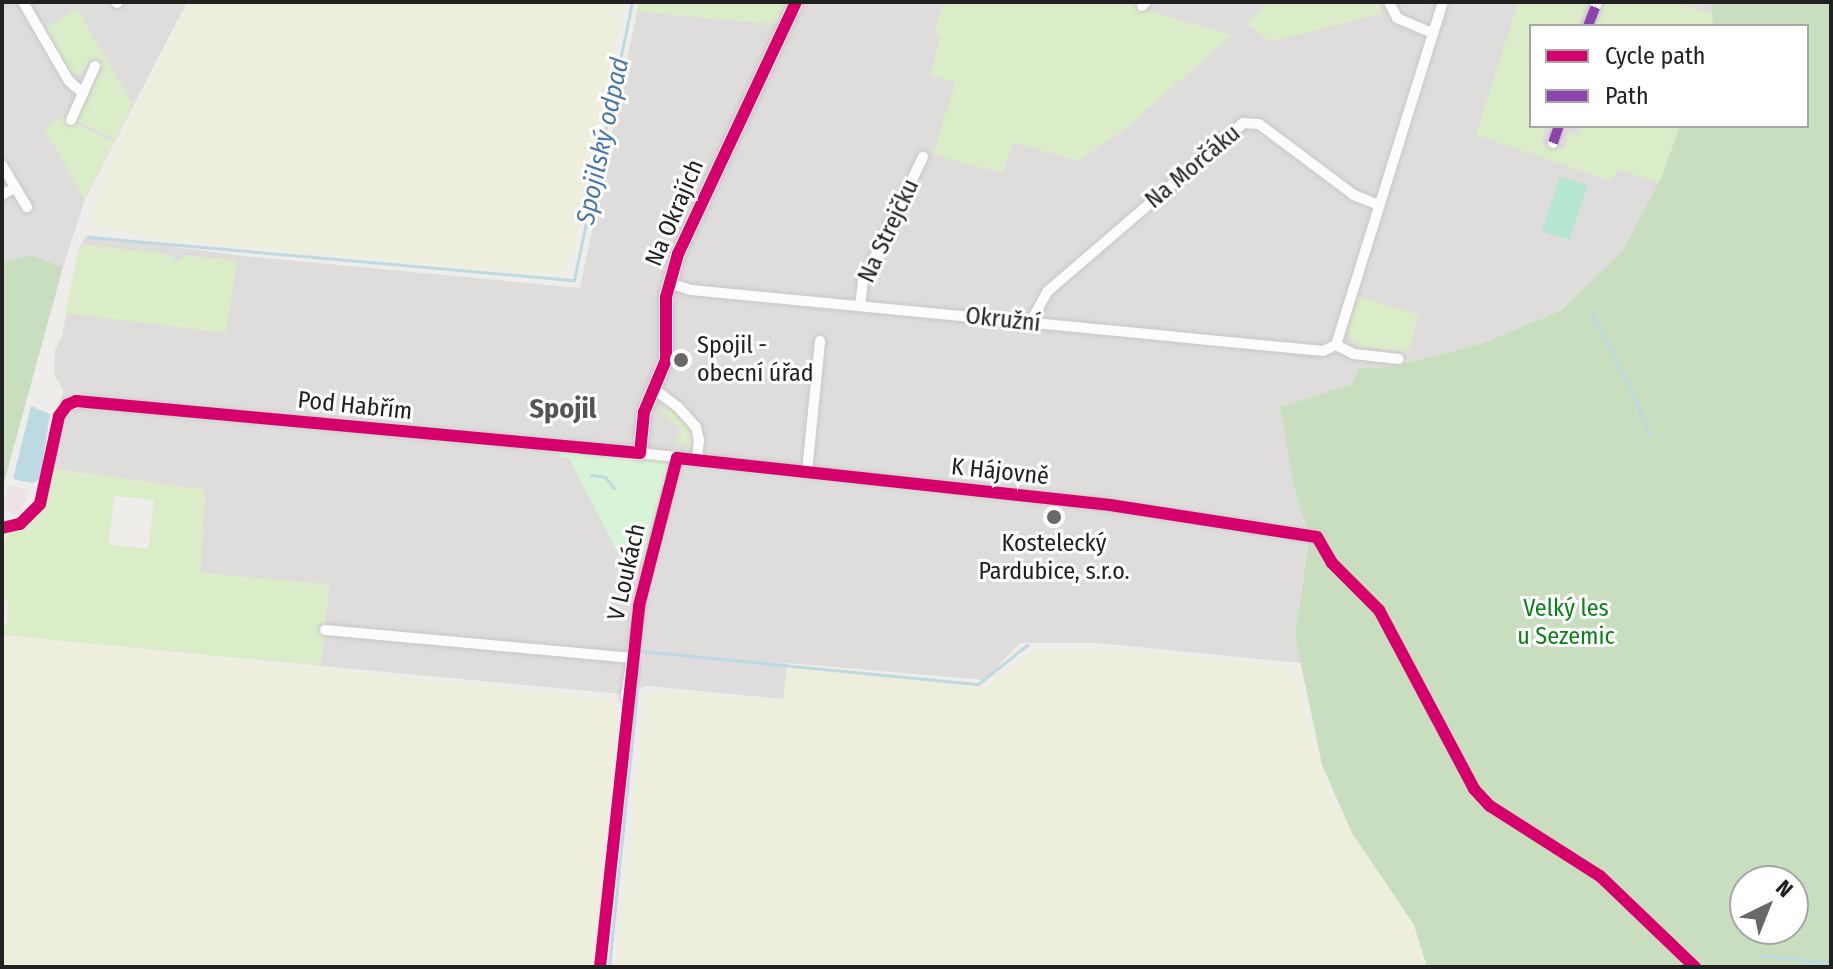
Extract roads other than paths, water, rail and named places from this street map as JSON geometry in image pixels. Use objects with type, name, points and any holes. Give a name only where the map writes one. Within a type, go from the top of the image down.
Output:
[{"type":"street","points":[[23,2],[69,81],[83,93]]},
{"type":"street","name":"Na Okrajích","points":[[640,453],[644,412],[667,351],[666,303],[669,283],[689,228],[796,2]]},
{"type":"street","points":[[1389,2],[1397,18],[1433,33]]},
{"type":"street","points":[[1336,345],[1443,2]]},
{"type":"street","points":[[1589,24],[1597,2]]},
{"type":"street","points":[[71,120],[95,66]]},
{"type":"street","name":"Na Morčáku","points":[[1030,323],[1048,291],[1243,123],[1259,124],[1354,195],[1379,205]]},
{"type":"street","points":[[1553,143],[1558,128]]},
{"type":"street","name":"Na Strejčku","points":[[860,306],[863,281],[923,157]]},
{"type":"street","points":[[2,165],[27,207]]},
{"type":"street","points":[[2,195],[14,188]]},
{"type":"street","name":"Okružní","points":[[669,283],[691,290],[1323,351],[1336,345],[1354,354],[1399,359]]},
{"type":"street","points":[[807,472],[820,341]]},
{"type":"street","points":[[654,389],[678,407],[696,427],[699,440],[697,460]]},
{"type":"street","name":"Pod Habřím","points":[[67,405],[87,402],[640,453]]},
{"type":"street","name":"K Hájovně","points":[[640,453],[1110,505],[1317,537]]},
{"type":"street","name":"V Loukách","points":[[626,697],[640,598],[677,458]]},
{"type":"street","points":[[325,630],[631,658]]},
{"type":"water","points":[[31,406],[50,414],[40,479],[32,483],[13,479]]},
{"type":"waterway","points":[[89,237],[574,280],[632,2]]},
{"type":"waterway","points":[[1592,314],[1633,394],[1649,434]]},
{"type":"waterway","points":[[591,475],[605,477],[614,488]]},
{"type":"waterway","points":[[640,651],[978,684],[1027,645]]},
{"type":"waterway","name":"Spojilský odpad","points":[[609,967],[640,664]]},
{"type":"waterway","points":[[1760,955],[1831,963]]},
{"type":"place","name":"Spojil - obecní úřad","points":[[681,360]]},
{"type":"place","name":"Kostelecký Pardubice, s.r.o.","points":[[1054,517]]},
{"type":"district","name":"Spojil","points":[[563,409]]},
{"type":"park label","name":"Velký les u Sezemic","points":[[1566,623]]}]
